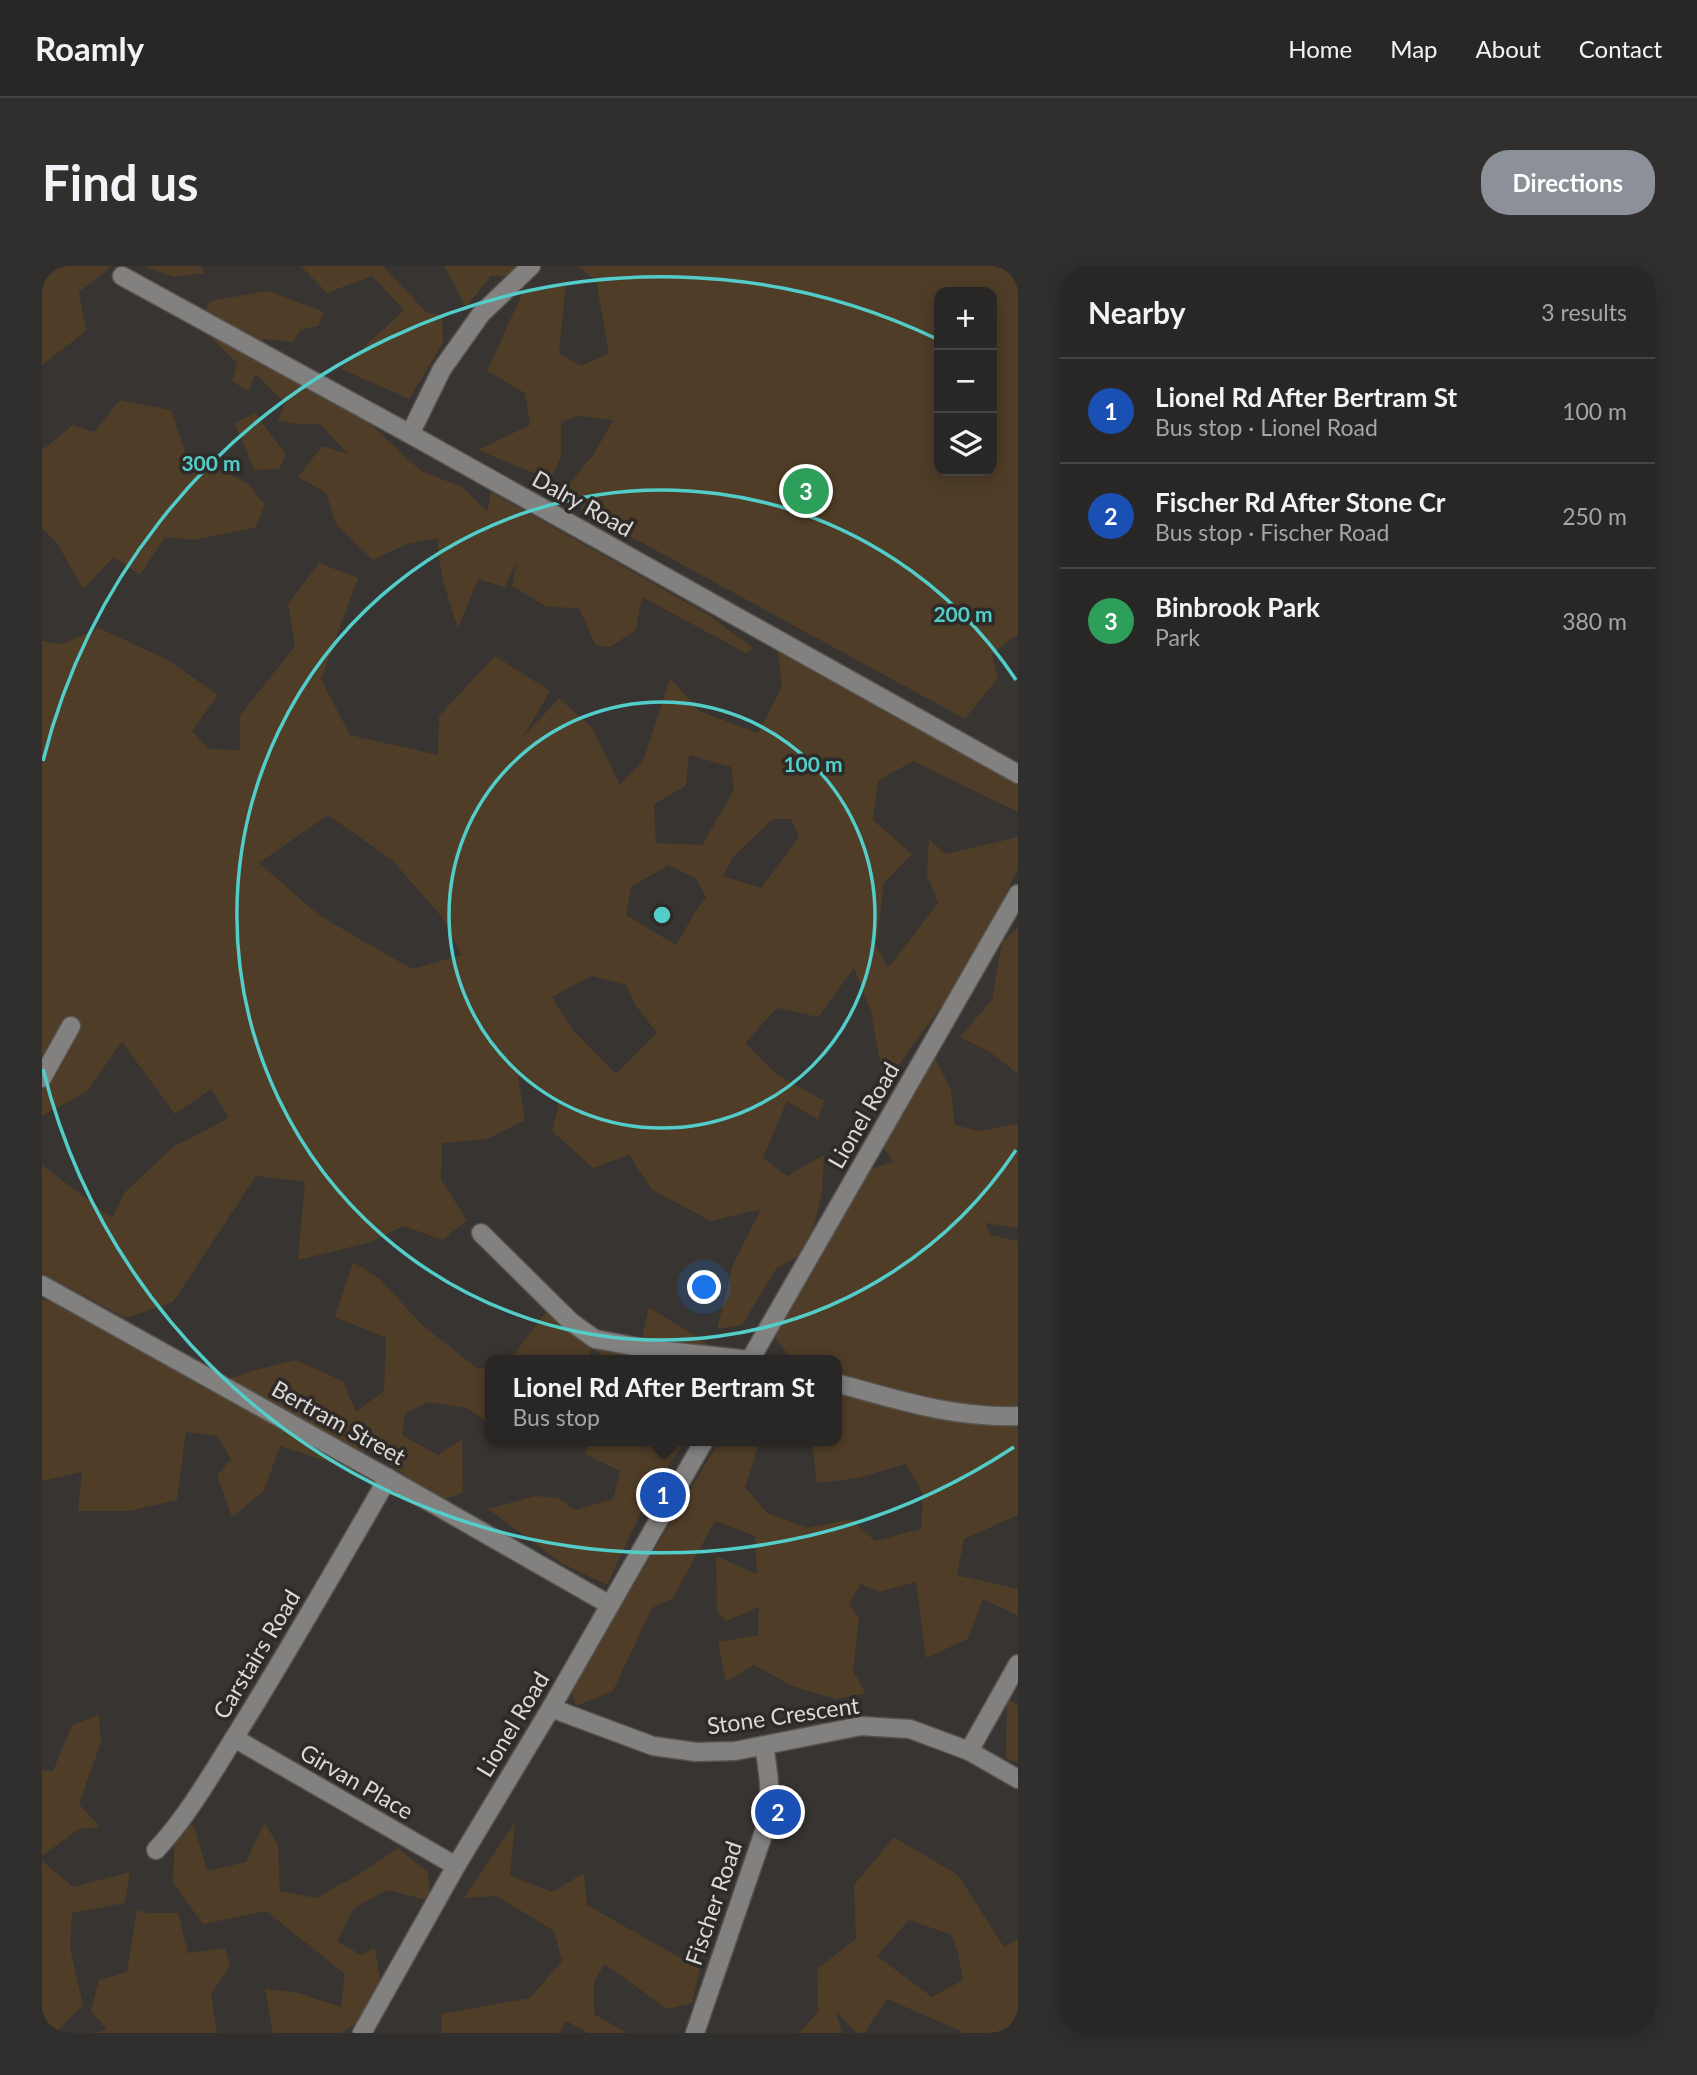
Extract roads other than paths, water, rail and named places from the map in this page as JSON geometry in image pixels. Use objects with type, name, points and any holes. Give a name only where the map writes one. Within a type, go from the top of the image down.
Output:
[{"type":"street","points":[[410,434],[442,369],[481,314],[531,266]]},
{"type":"street","name":"Dalry Road","points":[[122,276],[1018,775]]},
{"type":"street","name":"Lionel Road","points":[[753,1355],[1018,894]]},
{"type":"street","points":[[42,1078],[71,1026]]},
{"type":"street","points":[[481,1233],[571,1322],[595,1339],[648,1349],[704,1355]]},
{"type":"street","name":"Bertram Street","points":[[42,1285],[610,1605]]},
{"type":"street","points":[[842,1384],[938,1411],[993,1417],[1018,1416]]},
{"type":"street","name":"Lionel Road","points":[[362,2033],[456,1866],[551,1708],[701,1446]]},
{"type":"street","name":"Carstairs Road","points":[[156,1850],[176,1827],[284,1658],[388,1478]]},
{"type":"street","points":[[969,1751],[1018,1664]]},
{"type":"street","name":"Stone Crescent","points":[[551,1708],[653,1746],[696,1752],[735,1751],[861,1726],[910,1729],[969,1751],[1018,1779]]},
{"type":"street","name":"Girvan Place","points":[[234,1738],[456,1866]]},
{"type":"street","name":"Fischer Road","points":[[695,2033],[766,1826],[770,1806],[770,1780],[764,1746]]},
{"type":"place","name":"Binbrook Park","points":[[806,491]]},
{"type":"place","name":"Lionel Rd After Bertram St","points":[[663,1495]]},
{"type":"place","name":"Fischer Rd After Stone Cr","points":[[778,1812]]}]
